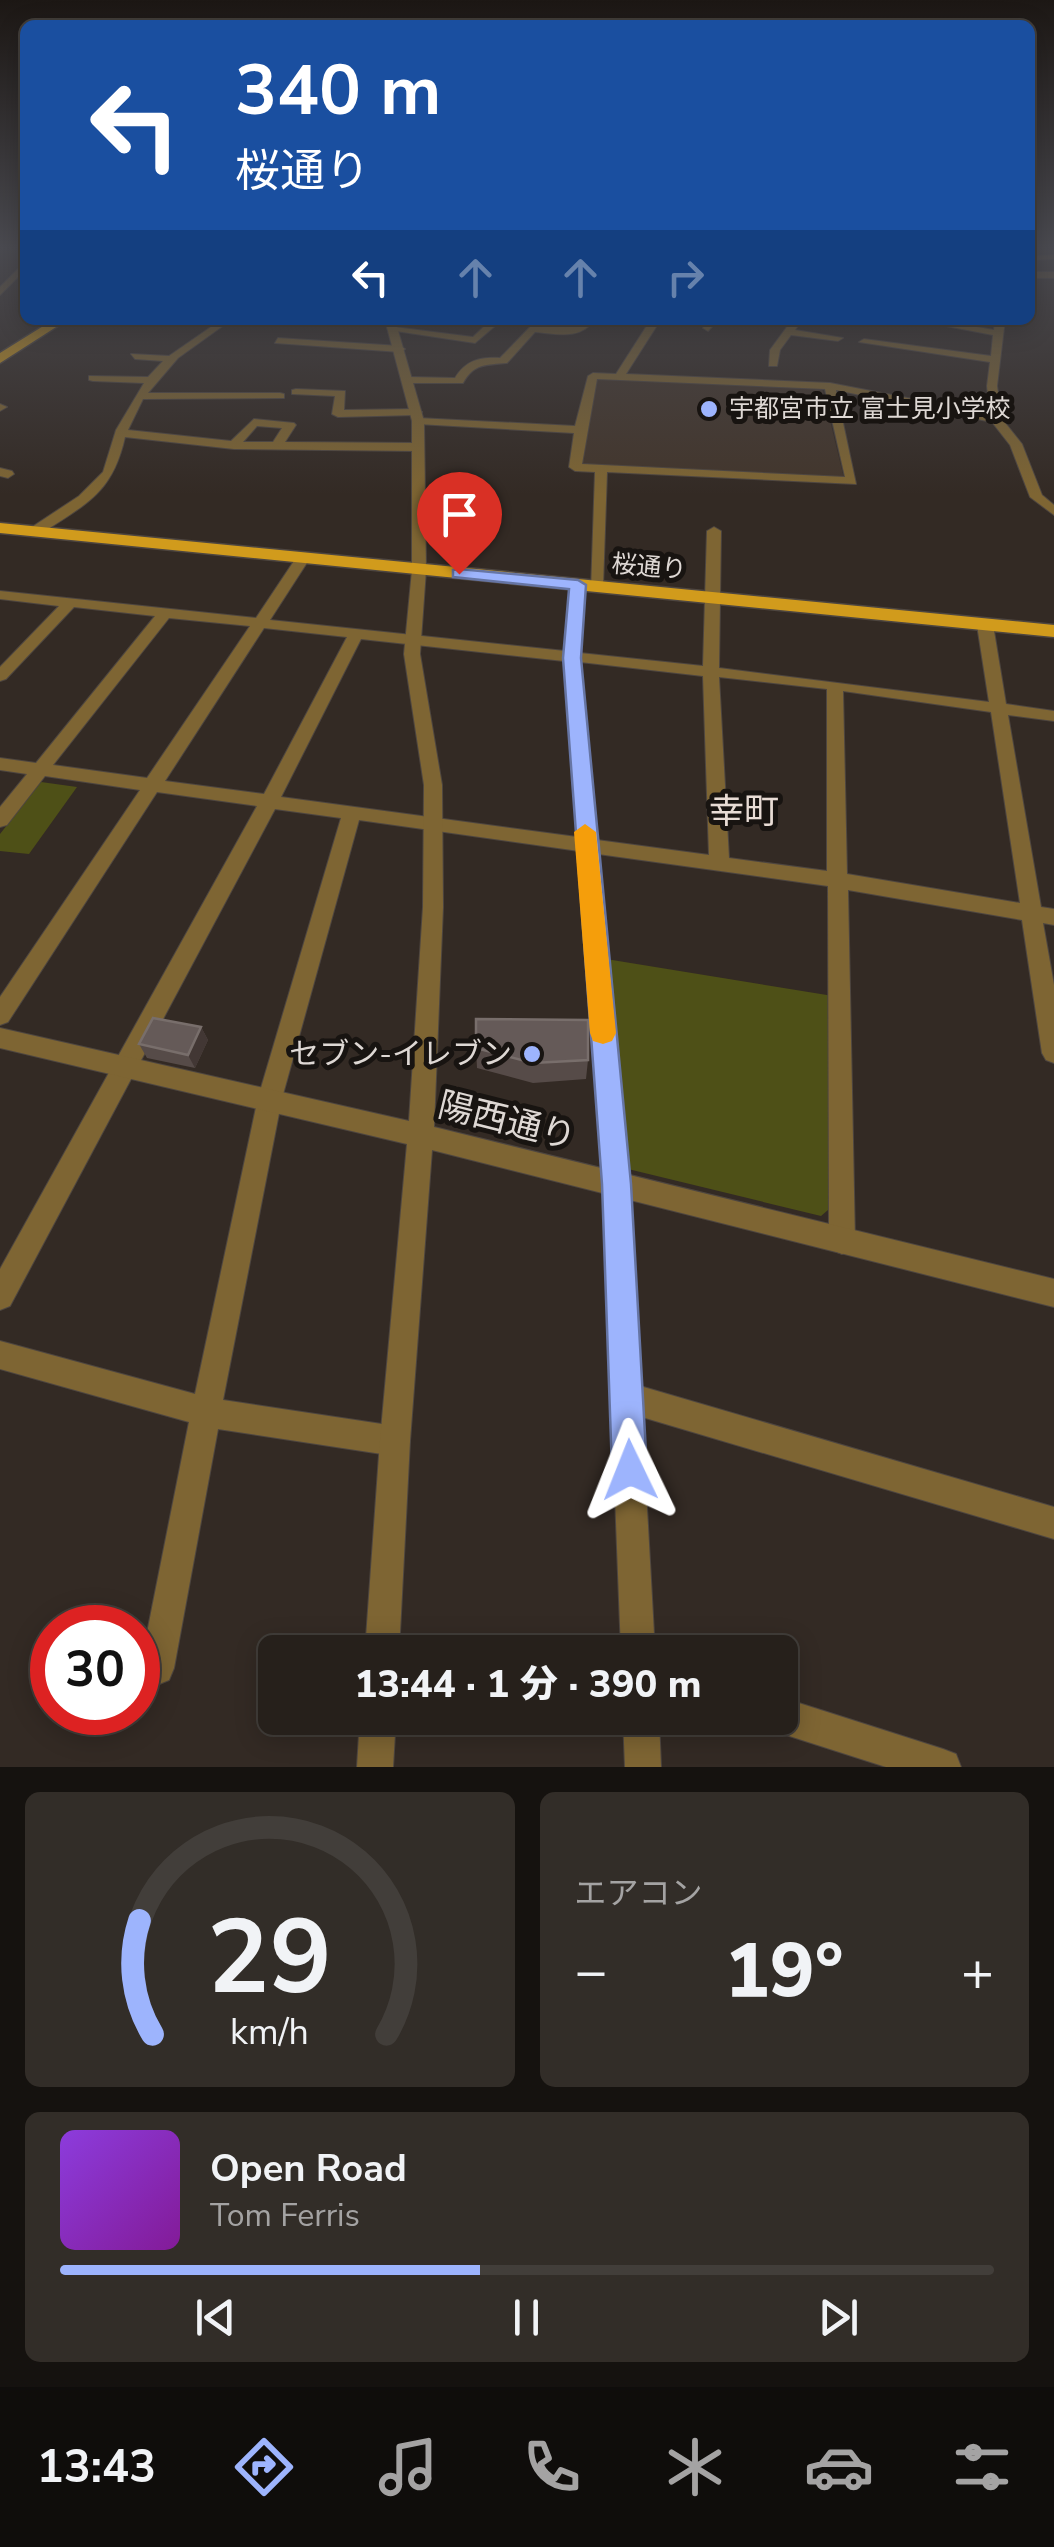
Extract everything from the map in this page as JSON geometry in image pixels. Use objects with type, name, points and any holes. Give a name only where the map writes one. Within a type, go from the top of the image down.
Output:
[{"type":"main road","points":[[0,348],[30,329]]},
{"type":"main road","points":[[0,359],[46,329]]},
{"type":"main road","name":"桜通り","points":[[0,528],[1054,631]]},
{"type":"street","points":[[34,532],[95,489],[110,472],[121,433],[148,380],[212,329]]},
{"type":"street","points":[[383,1635],[395,1441],[422,1136],[432,970],[434,825],[430,752],[413,668],[419,570],[417,417],[394,329]]},
{"type":"street","points":[[417,329],[475,340],[486,329]]},
{"type":"street","points":[[408,380],[458,381],[464,369],[480,360],[503,362],[533,329]]},
{"type":"street","points":[[551,329],[578,329]]},
{"type":"street","points":[[619,377],[650,329]]},
{"type":"street","points":[[773,364],[775,350],[790,329]]},
{"type":"street","points":[[998,329],[992,386],[996,419],[1016,444],[1036,497],[1054,511]]},
{"type":"street","points":[[788,332],[838,338]]},
{"type":"street","points":[[278,341],[400,348]]},
{"type":"street","points":[[864,342],[994,358]]},
{"type":"street","points":[[135,356],[172,359]]},
{"type":"street","points":[[830,386],[852,481],[575,466],[593,376],[830,386],[996,419]]},
{"type":"street","points":[[93,378],[148,380]]},
{"type":"street","points":[[296,392],[341,394],[338,414],[580,430]]},
{"type":"street","points":[[139,396],[280,396]]},
{"type":"street","points":[[234,444],[254,422],[290,424],[277,445]]},
{"type":"street","points":[[121,433],[234,444],[418,447]]},
{"type":"street","points":[[602,468],[572,658],[616,1184],[637,1635]]},
{"type":"street","points":[[714,531],[711,670],[718,864]]},
{"type":"street","points":[[0,1016],[303,558]]},
{"type":"street","points":[[0,594],[711,670],[1054,716]]},
{"type":"street","points":[[0,676],[71,602]]},
{"type":"street","points":[[0,820],[164,613]]},
{"type":"street","points":[[985,625],[1054,1052]]},
{"type":"street","points":[[0,1296],[356,634]]},
{"type":"street","points":[[835,685],[842,1240]]},
{"type":"street","points":[[0,764],[836,880],[1054,917]]},
{"type":"street","points":[[160,1652],[270,1098],[352,813]]},
{"type":"street","name":"陽西通り","points":[[0,1038],[270,1098],[1054,1293]]},
{"type":"street","points":[[0,1355],[206,1412],[395,1441]]},
{"type":"street","points":[[626,1398],[1054,1523]]},
{"type":"street","points":[[798,1721],[943,1767]]},
{"type":"street","points":[[376,1767],[377,1735]]},
{"type":"street","points":[[644,1767],[645,1735]]},
{"type":"shaded area","name":"宇都宮市立 富士見小学校","points":[[596,378],[822,388],[844,478],[581,465]]},
{"type":"shaded area","points":[[41,782],[77,787],[29,854],[0,851],[0,834]]},
{"type":"shaded area","points":[[606,959],[833,996],[828,1210],[821,1216],[628,1169],[620,1161]]},
{"type":"building","points":[[153,1018],[201,1027],[188,1055],[139,1044]]},
{"type":"building","points":[[476,1019],[588,1020],[588,1060],[533,1063],[476,1048]]},
{"type":"slow traffic","points":[[585,832],[603,1033]]},
{"type":"place","name":"宇都宮市立 富士見小学校","points":[[709,409]]},
{"type":"place","name":"セブン-イレブン","points":[[532,1054]]},
{"type":"district","name":"幸町","points":[[744,811]]},
{"type":"route","points":[[459,574],[578,585],[572,658],[616,1184],[630,1470]]}]
